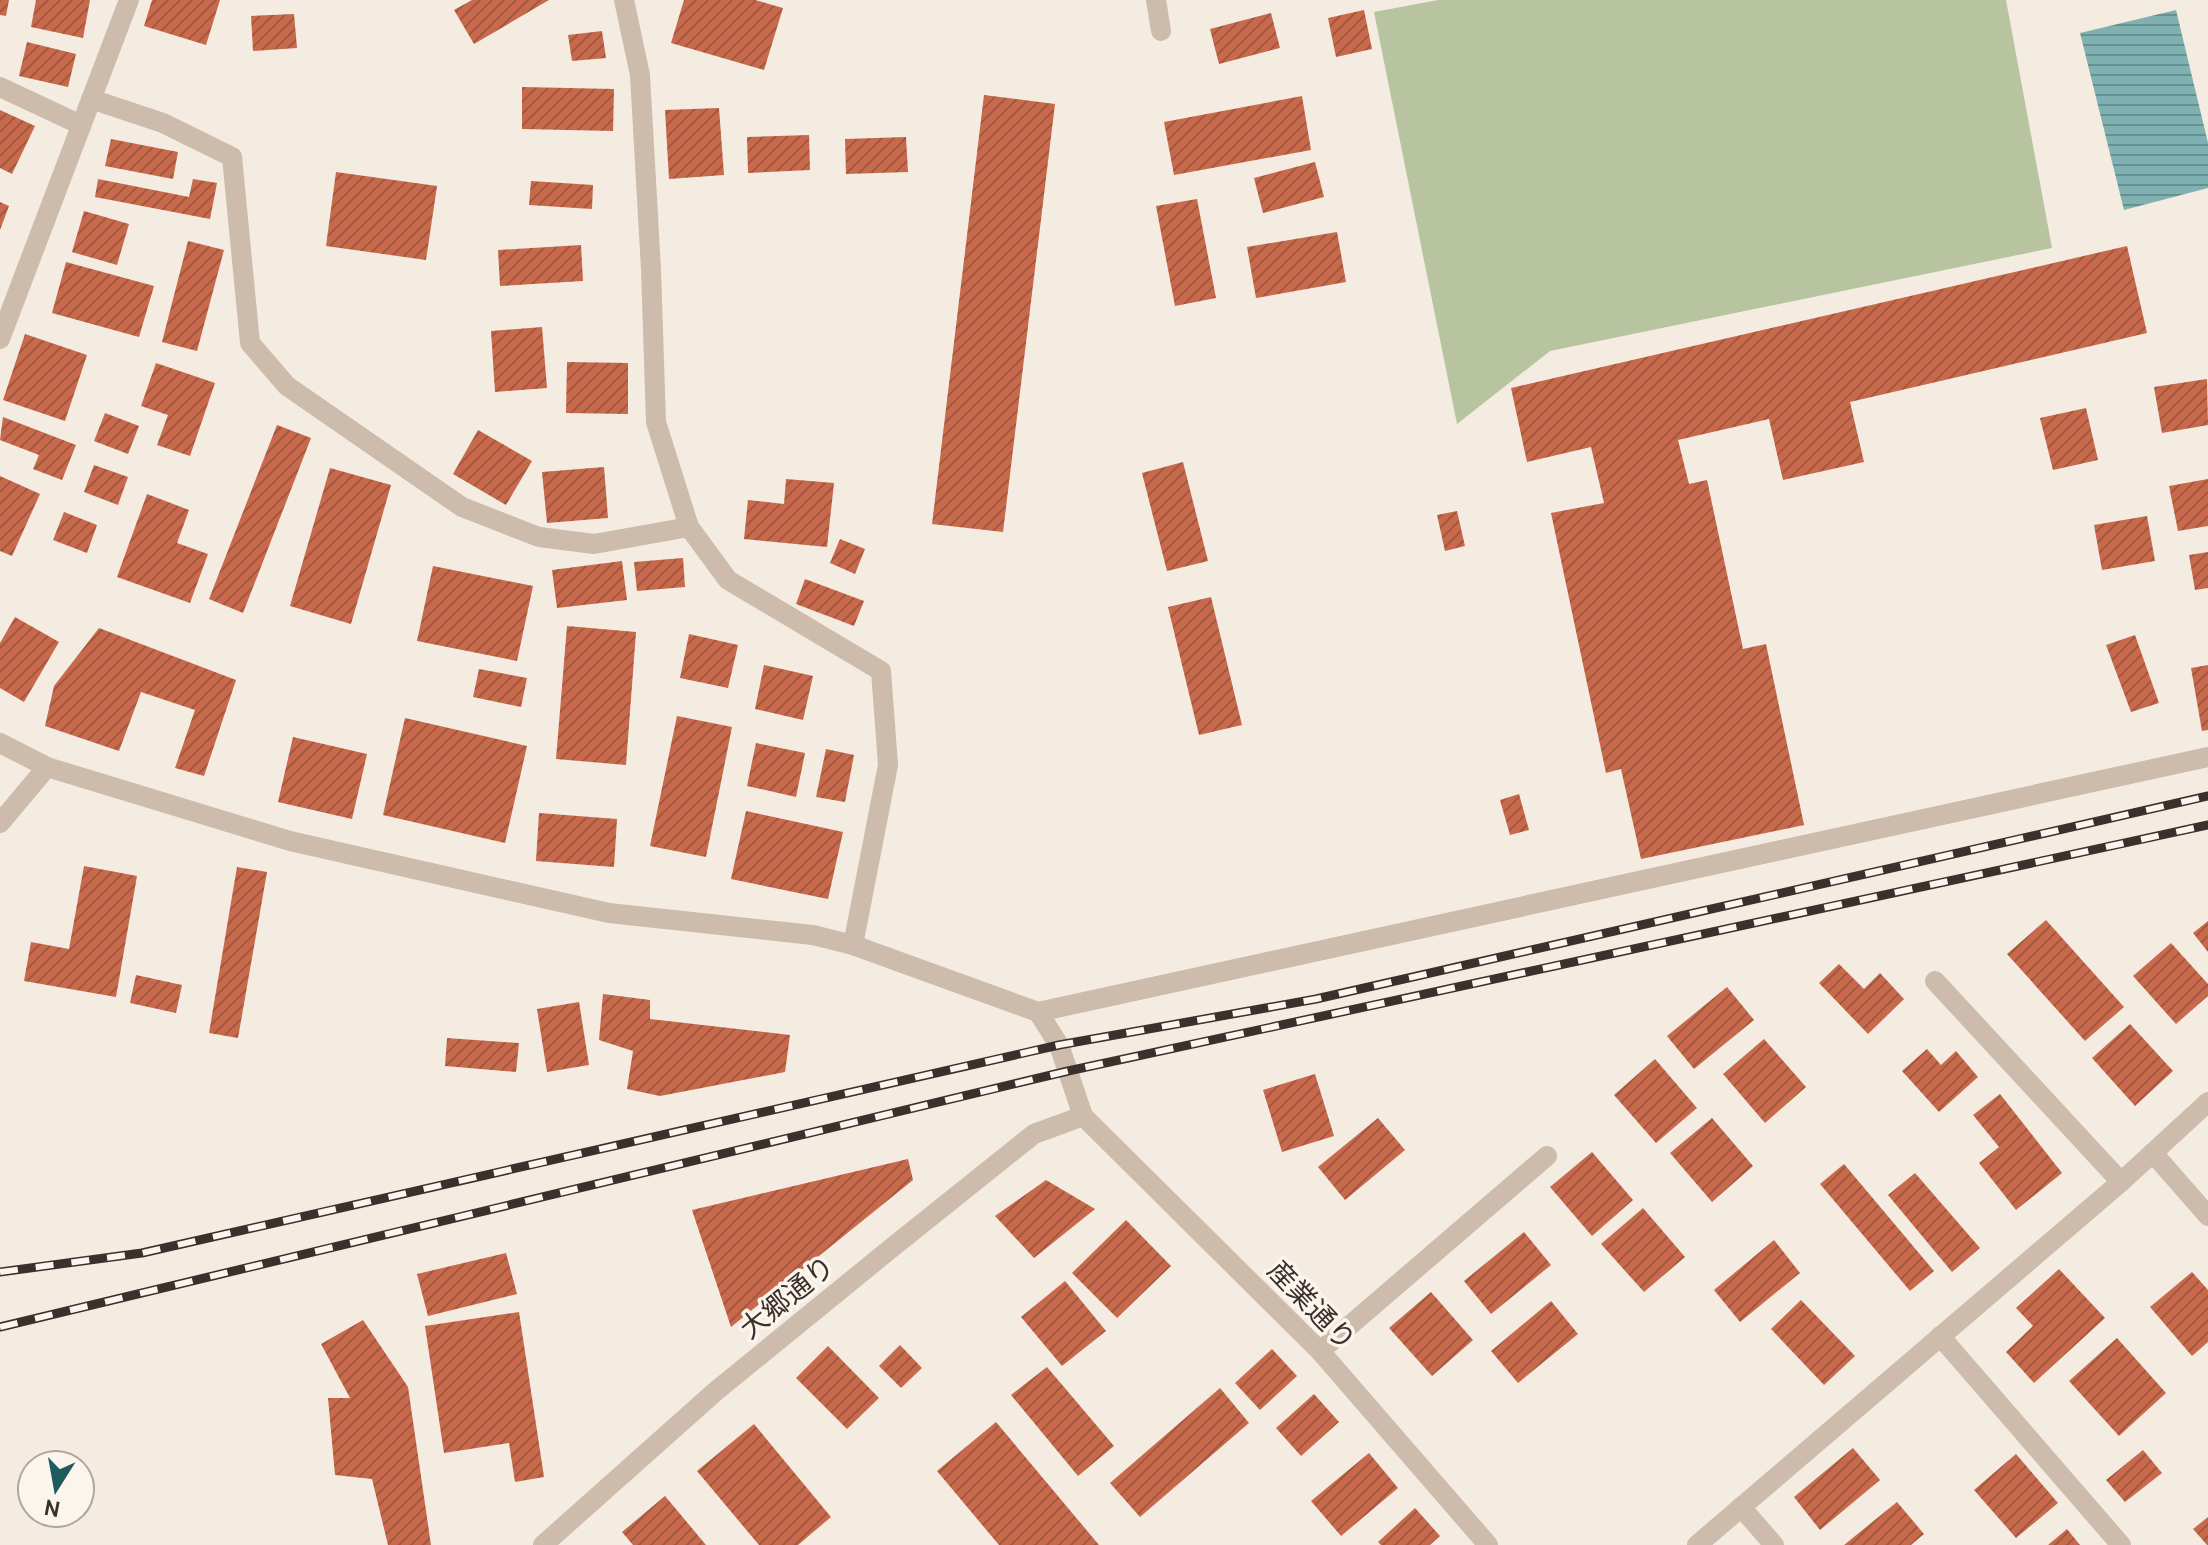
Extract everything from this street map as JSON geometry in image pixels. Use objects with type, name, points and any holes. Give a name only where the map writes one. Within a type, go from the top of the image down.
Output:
[{"type":"street","points":[[0,339],[129,0]]},
{"type":"street","points":[[624,0],[640,75],[656,422],[689,527],[728,580],[881,671],[888,765],[853,945]]},
{"type":"street","points":[[1156,0],[1161,31]]},
{"type":"street","points":[[0,87],[81,125]]},
{"type":"street","points":[[91,99],[163,123],[232,157],[250,343],[287,386],[462,507],[539,537],[594,544],[689,527]]},
{"type":"street","points":[[0,743],[47,767],[290,841],[609,913],[813,935],[853,945],[1038,1012],[2208,757]]},
{"type":"street","points":[[0,823],[47,767]]},
{"type":"street","points":[[1935,981],[2121,1182]]},
{"type":"street","points":[[1038,1012],[1059,1045],[1083,1116]]},
{"type":"street","points":[[1697,1545],[2121,1182],[2208,1102]]},
{"type":"street","name":"産業通り","points":[[1083,1116],[1320,1351],[1483,1543]]},
{"type":"street","name":"大郷通り","points":[[543,1545],[716,1391],[1034,1134],[1083,1116]]},
{"type":"street","points":[[2153,1153],[2208,1216]]},
{"type":"street","points":[[1320,1351],[1547,1156]]},
{"type":"street","points":[[1940,1336],[2121,1545]]},
{"type":"street","points":[[1741,1507],[1774,1545]]},
{"type":"green space","points":[[1438,0],[2006,0],[2052,248],[1550,351],[1457,424],[1374,12]]},
{"type":"water","points":[[2176,10],[2208,143],[2208,188],[2124,210],[2080,33]]},
{"type":"building","points":[[0,0],[9,0],[6,16],[0,15]]},
{"type":"building","points":[[36,0],[90,0],[83,38],[31,27]]},
{"type":"building","points":[[152,0],[220,0],[206,45],[144,26]]},
{"type":"building","points":[[472,0],[549,0],[474,44],[454,10]]},
{"type":"building","points":[[684,0],[755,0],[783,8],[764,70],[671,43]]},
{"type":"building","points":[[1364,10],[1372,49],[1336,57],[1328,18]]},
{"type":"building","points":[[1271,13],[1280,48],[1219,64],[1210,29]]},
{"type":"building","points":[[294,14],[297,48],[253,51],[251,16]]},
{"type":"building","points":[[602,31],[606,58],[572,61],[568,35]]},
{"type":"building","points":[[27,42],[76,54],[68,87],[19,76]]},
{"type":"building","points":[[522,87],[614,89],[613,131],[522,129]]},
{"type":"building","points":[[984,95],[1055,104],[1003,532],[932,524]]},
{"type":"building","points":[[1302,96],[1311,150],[1174,175],[1164,122]]},
{"type":"building","points":[[719,108],[724,175],[669,179],[665,110]]},
{"type":"building","points":[[0,110],[35,126],[12,174],[0,168]]},
{"type":"building","points":[[809,135],[810,170],[748,173],[747,137]]},
{"type":"building","points":[[906,137],[908,172],[846,174],[845,139]]},
{"type":"building","points":[[111,139],[178,152],[173,179],[105,166]]},
{"type":"building","points":[[1315,162],[1324,197],[1263,213],[1254,178]]},
{"type":"building","points":[[336,172],[437,186],[426,260],[326,246]]},
{"type":"building","points":[[98,179],[189,197],[193,179],[217,183],[210,219],[95,197]]},
{"type":"building","points":[[531,181],[593,185],[592,209],[529,205]]},
{"type":"building","points":[[1197,199],[1216,298],[1175,306],[1156,206]]},
{"type":"building","points":[[0,202],[9,206],[0,230]]},
{"type":"building","points":[[84,211],[129,224],[117,265],[72,252]]},
{"type":"building","points":[[1337,232],[1346,282],[1256,298],[1247,247]]},
{"type":"building","points":[[188,241],[224,250],[197,351],[162,342]]},
{"type":"building","points":[[581,245],[583,281],[500,286],[498,250]]},
{"type":"building","points":[[2127,246],[2147,333],[1850,402],[1864,462],[1783,480],[1769,419],[1678,440],[1689,484],[1707,480],[1743,649],[1766,644],[1804,825],[1641,859],[1621,769],[1606,773],[1551,513],[1604,503],[1591,447],[1527,462],[1511,388]]},
{"type":"building","points":[[66,262],[154,286],[139,337],[52,313]]},
{"type":"building","points":[[542,327],[547,388],[495,392],[491,331]]},
{"type":"building","points":[[25,334],[87,355],[65,421],[3,400]]},
{"type":"building","points":[[567,362],[628,363],[628,414],[566,413]]},
{"type":"building","points":[[156,363],[215,383],[190,456],[157,445],[168,415],[141,406]]},
{"type":"building","points":[[2207,379],[2208,425],[2162,433],[2154,387]]},
{"type":"building","points":[[2086,408],[2098,460],[2053,470],[2040,418]]},
{"type":"building","points":[[105,413],[139,426],[128,454],[94,441]]},
{"type":"building","points":[[3,417],[76,445],[62,480],[33,469],[39,455],[0,440]]},
{"type":"building","points":[[277,425],[311,438],[243,613],[209,599]]},
{"type":"building","points":[[478,430],[532,461],[506,505],[453,474]]},
{"type":"building","points":[[1183,462],[1208,561],[1167,571],[1142,473]]},
{"type":"building","points":[[94,465],[128,477],[118,505],[84,492]]},
{"type":"building","points":[[604,467],[608,518],[547,523],[542,472]]},
{"type":"building","points":[[330,468],[391,485],[351,624],[290,606]]},
{"type":"building","points":[[0,476],[40,494],[12,556],[0,551]]},
{"type":"building","points":[[786,479],[834,483],[827,547],[744,539],[748,500],[784,504]]},
{"type":"building","points":[[2208,479],[2208,526],[2178,531],[2169,486]]},
{"type":"building","points":[[147,494],[189,510],[177,543],[208,554],[190,603],[117,577]]},
{"type":"building","points":[[1457,511],[1465,546],[1445,551],[1437,515]]},
{"type":"building","points":[[64,512],[97,525],[87,553],[53,540]]},
{"type":"building","points":[[2147,516],[2155,561],[2102,570],[2094,525]]},
{"type":"building","points":[[840,539],[865,549],[855,574],[830,563]]},
{"type":"building","points":[[2208,552],[2208,588],[2195,590],[2189,555]]},
{"type":"building","points":[[683,558],[685,587],[637,591],[634,562]]},
{"type":"building","points":[[622,561],[627,600],[557,608],[552,570]]},
{"type":"building","points":[[433,566],[533,586],[517,661],[417,641]]},
{"type":"building","points":[[805,579],[864,601],[854,626],[796,604]]},
{"type":"building","points":[[1211,597],[1242,725],[1199,735],[1168,607]]},
{"type":"building","points":[[15,617],[59,642],[24,702],[0,688],[0,643]]},
{"type":"building","points":[[567,626],[636,632],[626,765],[556,759]]},
{"type":"building","points":[[99,628],[236,680],[204,776],[175,768],[195,710],[141,692],[119,751],[45,726],[54,686]]},
{"type":"building","points":[[689,634],[738,645],[728,688],[680,678]]},
{"type":"building","points":[[2135,635],[2159,703],[2131,712],[2106,645]]},
{"type":"building","points":[[764,665],[813,676],[803,720],[755,709]]},
{"type":"building","points":[[2208,665],[2208,730],[2202,731],[2191,668]]},
{"type":"building","points":[[479,669],[527,678],[521,707],[473,697]]},
{"type":"building","points":[[677,716],[732,727],[706,857],[650,846]]},
{"type":"building","points":[[405,718],[527,746],[505,843],[383,815]]},
{"type":"building","points":[[293,737],[367,754],[352,819],[278,802]]},
{"type":"building","points":[[756,743],[805,753],[796,797],[747,786]]},
{"type":"building","points":[[826,749],[854,755],[845,802],[816,797]]},
{"type":"building","points":[[1519,794],[1529,830],[1510,835],[1500,800]]},
{"type":"building","points":[[746,811],[843,832],[828,899],[731,879]]},
{"type":"building","points":[[539,813],[617,819],[614,867],[536,861]]},
{"type":"building","points":[[84,866],[137,876],[116,997],[24,981],[31,942],[69,949]]},
{"type":"building","points":[[237,867],[267,872],[238,1038],[209,1033]]},
{"type":"building","points":[[2046,920],[2124,1007],[2085,1041],[2007,954]]},
{"type":"building","points":[[2208,921],[2208,952],[2193,933]]},
{"type":"building","points":[[2171,943],[2208,984],[2208,996],[2176,1024],[2133,976]]},
{"type":"building","points":[[1839,964],[1864,989],[1880,973],[1904,999],[1868,1034],[1819,983]]},
{"type":"building","points":[[136,975],[182,985],[176,1013],[130,1003]]},
{"type":"building","points":[[1727,987],[1754,1020],[1694,1069],[1667,1036]]},
{"type":"building","points":[[603,994],[650,1000],[650,1019],[790,1035],[785,1072],[660,1096],[627,1089],[633,1051],[599,1040]]},
{"type":"building","points":[[579,1002],[589,1065],[547,1072],[537,1009]]},
{"type":"building","points":[[2130,1024],[2173,1071],[2135,1106],[2092,1058]]},
{"type":"building","points":[[447,1038],[519,1043],[516,1072],[445,1066]]},
{"type":"building","points":[[1764,1039],[1806,1087],[1765,1123],[1723,1074]]},
{"type":"building","points":[[1927,1049],[1941,1065],[1956,1051],[1978,1077],[1939,1112],[1902,1071]]},
{"type":"building","points":[[1655,1059],[1697,1108],[1656,1143],[1614,1095]]},
{"type":"building","points":[[1315,1074],[1334,1136],[1282,1152],[1263,1090]]},
{"type":"building","points":[[2000,1094],[2062,1173],[2016,1210],[1979,1163],[1999,1147],[1973,1115]]},
{"type":"building","points":[[1378,1118],[1405,1150],[1345,1200],[1318,1167]]},
{"type":"building","points":[[1712,1118],[1753,1166],[1712,1202],[1670,1153]]},
{"type":"building","points":[[1592,1152],[1633,1200],[1592,1236],[1550,1187]]},
{"type":"building","points":[[908,1159],[913,1180],[731,1327],[692,1210]]},
{"type":"building","points":[[1844,1164],[1934,1271],[1910,1291],[1820,1184]]},
{"type":"building","points":[[1915,1173],[1980,1248],[1952,1272],[1888,1195]]},
{"type":"building","points":[[1046,1180],[1095,1209],[1034,1258],[995,1216]]},
{"type":"building","points":[[1643,1208],[1685,1257],[1644,1292],[1601,1244]]},
{"type":"building","points":[[1126,1220],[1171,1266],[1117,1318],[1072,1273]]},
{"type":"building","points":[[1524,1232],[1551,1265],[1491,1314],[1464,1281]]},
{"type":"building","points":[[1774,1240],[1800,1273],[1740,1322],[1714,1290]]},
{"type":"building","points":[[506,1253],[517,1294],[428,1316],[417,1274]]},
{"type":"building","points":[[2059,1269],[2105,1318],[2034,1383],[2006,1352],[2033,1326],[2016,1308]]},
{"type":"building","points":[[2192,1272],[2208,1290],[2208,1342],[2192,1356],[2150,1307]]},
{"type":"building","points":[[1065,1281],[1106,1331],[1062,1366],[1021,1317]]},
{"type":"building","points":[[1431,1292],[1473,1340],[1432,1376],[1389,1328]]},
{"type":"building","points":[[1801,1300],[1855,1356],[1824,1385],[1771,1329]]},
{"type":"building","points":[[1551,1301],[1578,1334],[1518,1383],[1491,1351]]},
{"type":"building","points":[[519,1312],[544,1477],[515,1482],[509,1443],[444,1453],[425,1326]]},
{"type":"building","points":[[363,1320],[408,1387],[431,1545],[388,1545],[372,1479],[335,1475],[328,1398],[350,1398],[321,1344]]},
{"type":"building","points":[[2117,1338],[2166,1393],[2119,1436],[2069,1381]]},
{"type":"building","points":[[900,1345],[922,1368],[901,1388],[879,1366]]},
{"type":"building","points":[[828,1346],[879,1398],[847,1429],[796,1378]]},
{"type":"building","points":[[1272,1349],[1297,1376],[1260,1410],[1235,1383]]},
{"type":"building","points":[[1047,1367],[1114,1446],[1078,1476],[1011,1395]]},
{"type":"building","points":[[1220,1388],[1249,1423],[1140,1517],[1110,1483]]},
{"type":"building","points":[[1314,1394],[1339,1422],[1301,1456],[1276,1428]]},
{"type":"building","points":[[996,1422],[1099,1545],[999,1545],[937,1471]]},
{"type":"building","points":[[754,1424],[831,1517],[798,1545],[759,1545],[697,1471]]},
{"type":"building","points":[[1853,1448],[1880,1480],[1820,1530],[1794,1497]]},
{"type":"building","points":[[2143,1450],[2162,1473],[2125,1502],[2106,1480]]},
{"type":"building","points":[[1369,1453],[1398,1488],[1341,1536],[1311,1501]]},
{"type":"building","points":[[2016,1454],[2058,1503],[2016,1538],[1974,1490]]},
{"type":"building","points":[[665,1496],[706,1545],[633,1545],[622,1532]]},
{"type":"building","points":[[1897,1502],[1924,1534],[1911,1545],[1844,1545]]},
{"type":"building","points":[[1415,1508],[1440,1536],[1430,1545],[1381,1545],[1378,1542]]},
{"type":"building","points":[[2208,1517],[2208,1545],[2207,1545],[2193,1529]]},
{"type":"building","points":[[2067,1529],[2080,1545],[2048,1545]]},
{"type":"railway","points":[[0,1272],[142,1253],[1059,1045],[1316,999],[2208,796]]},
{"type":"railway","points":[[0,1327],[1068,1071],[2208,825]]}]
